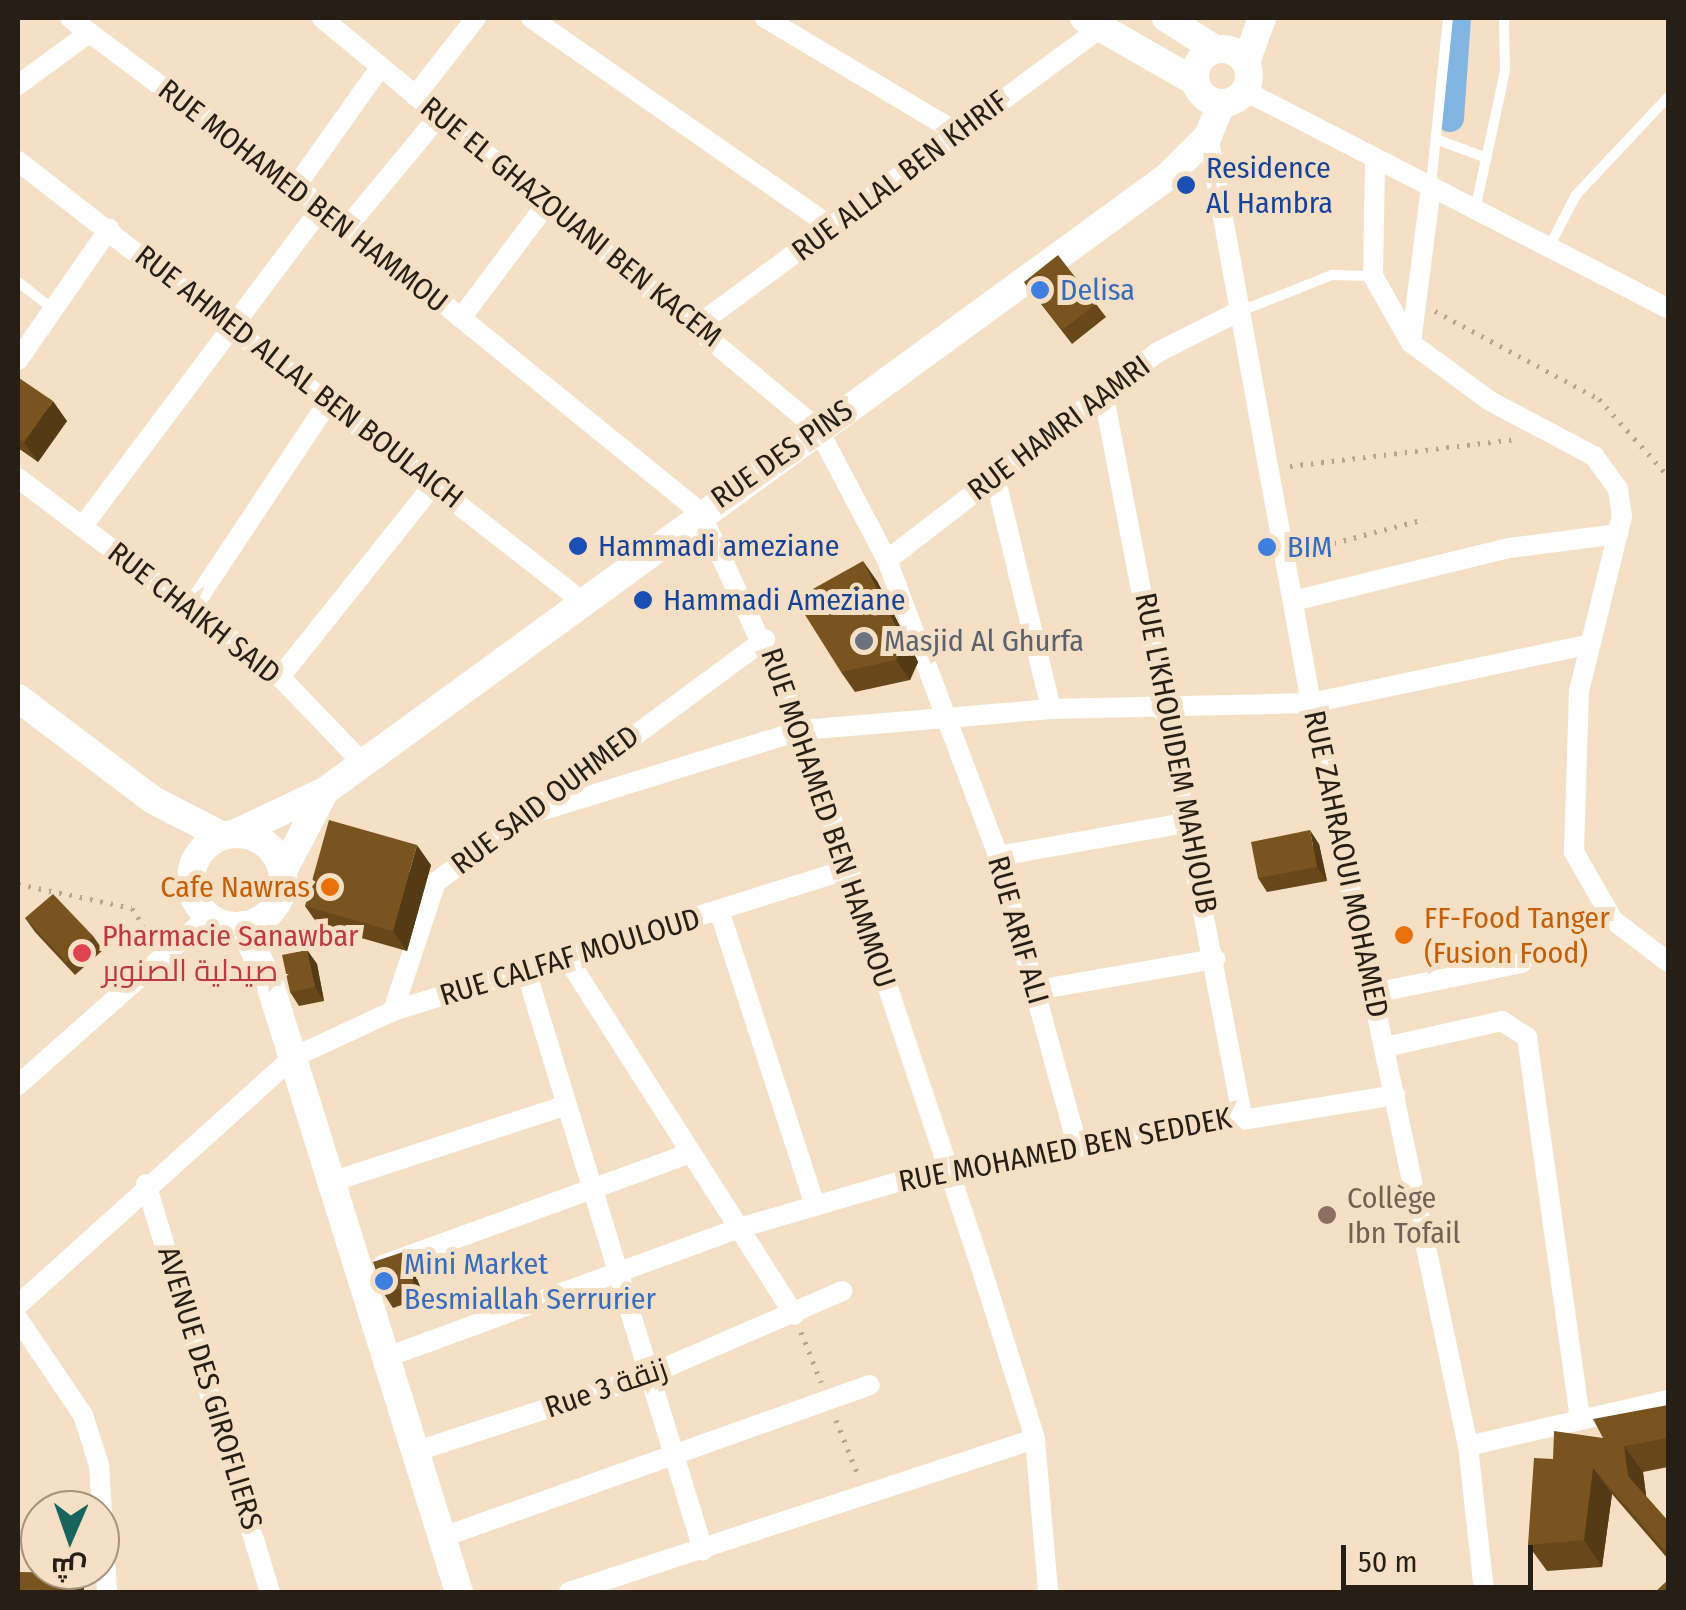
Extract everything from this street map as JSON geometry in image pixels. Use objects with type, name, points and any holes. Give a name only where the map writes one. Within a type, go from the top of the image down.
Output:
[{"type":"street","name":"RUE MOHAMED BEN HAMMOU","points":[[70,18],[323,206],[700,512],[765,639],[852,868],[945,1168],[1035,1438],[1048,1592]]},
{"type":"street","name":"RUE EL GHAZOUANI BEN KACEM","points":[[322,18],[699,324],[818,429]]},
{"type":"street","points":[[415,96],[476,18]]},
{"type":"street","points":[[531,18],[832,227]]},
{"type":"street","points":[[766,18],[956,132]]},
{"type":"street","points":[[1166,18],[1228,54]]},
{"type":"street","points":[[1194,82],[1198,62],[1228,54],[1260,18]]},
{"type":"street","points":[[1092,22],[1194,82],[1431,186],[1668,308]]},
{"type":"street","name":"RUE ALLAL BEN KHRIF","points":[[699,324],[956,132],[1092,22]]},
{"type":"street","points":[[18,85],[89,33]]},
{"type":"street","points":[[1228,54],[1233,97]]},
{"type":"street","points":[[296,186],[380,68]]},
{"type":"street","name":"RUE DES PINS","points":[[230,834],[325,791],[360,760],[578,598],[1186,162],[1233,97]]},
{"type":"street","points":[[348,226],[439,116]]},
{"type":"street","name":"RUE ZAHRAOUI MOHAMED","points":[[1208,135],[1311,703],[1468,1446],[1484,1592]]},
{"type":"street","name":"RUE AHMED ALLAL BEN BOULAICH","points":[[18,161],[237,326],[578,598]]},
{"type":"street","points":[[1375,162],[1373,276],[1410,343],[1490,401],[1555,431],[1594,456],[1618,489],[1618,534],[1579,691],[1574,852],[1613,920],[1668,962]]},
{"type":"street","points":[[1410,343],[1431,186]]},
{"type":"street","points":[[461,318],[549,200]]},
{"type":"street","points":[[82,527],[237,326],[323,206]]},
{"type":"street","points":[[18,360],[109,229]]},
{"type":"street","name":"RUE HAMRI AAMRI","points":[[887,560],[1103,392],[1240,311]]},
{"type":"street","name":"RUE L'KHOUIDEM MAHJOUB","points":[[1103,392],[1192,822],[1242,1115]]},
{"type":"street","points":[[190,610],[329,401]]},
{"type":"street","name":"RUE ARIF ALI","points":[[818,429],[887,560],[998,856],[1077,1145]]},
{"type":"street","points":[[995,477],[1051,709]]},
{"type":"street","name":"RUE CHAIKH SAID","points":[[18,478],[280,677],[360,760]]},
{"type":"street","points":[[280,677],[435,483]]},
{"type":"street","points":[[1294,601],[1509,548],[1618,534]]},
{"type":"street","name":"RUE SAID OUHMED","points":[[392,1011],[436,882],[765,639]]},
{"type":"street","points":[[521,817],[802,730],[1051,709],[1169,710],[1311,703],[1590,644]]},
{"type":"street","points":[[18,698],[152,800],[230,834],[261,840],[283,871],[279,900],[244,926]]},
{"type":"street","name":"RUE DES PINS","points":[[283,871],[325,791]]},
{"type":"street","points":[[152,800],[195,861],[192,884],[209,916],[244,926]]},
{"type":"street","points":[[998,856],[1192,822]]},
{"type":"street","points":[[195,861],[230,834]]},
{"type":"street","name":"RUE CALFAF MOULOUD","points":[[18,1305],[146,1184],[292,1058],[392,1011],[525,968],[720,913],[852,868]]},
{"type":"street","points":[[720,913],[814,1205]]},
{"type":"street","points":[[18,1085],[160,953],[209,916]]},
{"type":"street","points":[[244,926],[292,1058],[459,1592]]},
{"type":"street","points":[[567,958],[686,1155],[739,1228],[794,1316]]},
{"type":"street","points":[[1036,990],[1216,959]]},
{"type":"street","points":[[1374,994],[1522,963]]},
{"type":"street","points":[[525,968],[671,1459],[703,1550]]},
{"type":"street","points":[[1385,1047],[1502,1021],[1528,1036],[1580,1419]]},
{"type":"street","name":"RUE MOHAMED BEN SEDDEK","points":[[387,1357],[739,1228],[945,1168],[1242,1115],[1396,1095]]},
{"type":"street","points":[[331,1182],[564,1106]]},
{"type":"street","points":[[358,1274],[591,1193],[686,1155]]},
{"type":"street","name":"AVENUE DES GIROFLIERS","points":[[146,1184],[270,1592]]},
{"type":"street","name":"Rue 3 زنقة","points":[[414,1452],[646,1376],[794,1316],[842,1291]]},
{"type":"street","points":[[18,1319],[82,1415],[100,1465],[108,1592]]},
{"type":"street","points":[[442,1538],[870,1385]]},
{"type":"street","points":[[1468,1446],[1668,1400]]},
{"type":"street","points":[[569,1592],[1035,1438]]},
{"type":"lane","points":[[1431,186],[1448,18]]},
{"type":"lane","points":[[1475,211],[1505,70],[1504,18]]},
{"type":"lane","points":[[1548,249],[1576,195],[1668,97]]},
{"type":"lane","points":[[1438,140],[1487,158]]},
{"type":"lane","points":[[1240,311],[1332,276],[1373,276]]},
{"type":"lane","points":[[18,282],[53,308]]},
{"type":"path","points":[[1415,301],[1533,356],[1598,399],[1668,476]]},
{"type":"path","points":[[1311,464],[1555,431]]},
{"type":"path","points":[[1330,544],[1425,518]]},
{"type":"path","points":[[18,884],[132,908],[160,953]]},
{"type":"building","points":[[1058,255],[1096,304],[1062,330],[1024,282]]},
{"type":"building","points":[[19,378],[53,401],[24,442],[18,437]]},
{"type":"building","name":"Masjid Al Ghurfa","points":[[863,561],[904,642],[896,660],[841,672],[795,599]]},
{"type":"building","points":[[329,820],[417,845],[393,931],[305,906]]},
{"type":"building","points":[[1310,830],[1317,867],[1258,878],[1251,842]]},
{"type":"building","points":[[53,894],[93,936],[66,962],[25,918]]},
{"type":"building","points":[[307,950],[315,987],[290,992],[282,955]]},
{"type":"building","points":[[403,1252],[414,1284],[384,1294],[373,1262]]},
{"type":"building","points":[[1668,1405],[1668,1438],[1624,1446],[1628,1476],[1668,1521],[1668,1554],[1593,1468],[1584,1540],[1528,1545],[1534,1458],[1553,1459],[1554,1431],[1603,1438],[1593,1419]]},
{"type":"building","points":[[18,1572],[20,1590],[75,1590],[75,1592],[18,1592]]},
{"type":"building","points":[[1668,1580],[1668,1592],[1655,1592]]},
{"type":"waterway","points":[[1450,118],[1457,18]]},
{"type":"place","name":"Residence Al Hambra","points":[[1186,185]]},
{"type":"place","name":"Delisa","points":[[1040,290]]},
{"type":"place","name":"Hammadi ameziane","points":[[578,546]]},
{"type":"place","name":"BIM","points":[[1267,547]]},
{"type":"place","name":"Hammadi Ameziane","points":[[643,600]]},
{"type":"place","name":"Masjid Al Ghurfa","points":[[864,641]]},
{"type":"place","name":"Cafe Nawras","points":[[330,887]]},
{"type":"place","name":"FF-Food Tanger (Fusion Food)","points":[[1404,935]]},
{"type":"place","name":"Pharmacie Sanawbar صيدلية الصنوبر","points":[[82,953]]},
{"type":"place","name":"Collège Ibn Tofail","points":[[1327,1215]]},
{"type":"place","name":"Mini Market Besmiallah Serrurier","points":[[384,1281]]}]
